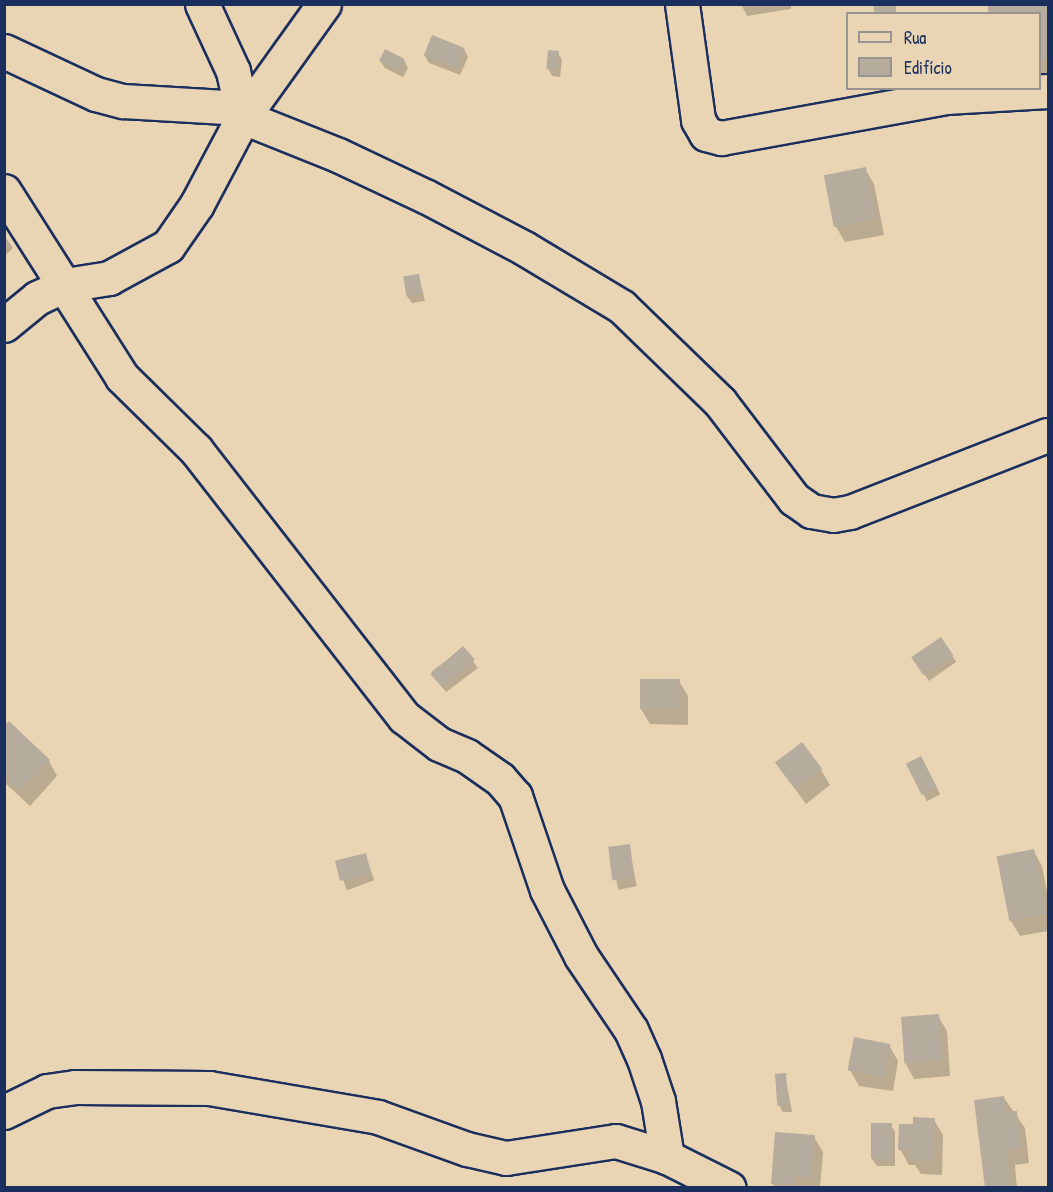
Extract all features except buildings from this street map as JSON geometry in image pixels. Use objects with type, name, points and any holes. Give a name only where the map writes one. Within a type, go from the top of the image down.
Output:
[{"type":"street","points":[[202,4],[221,39],[243,113]]},
{"type":"street","points":[[4,325],[37,298],[65,285],[109,278],[168,246],[189,218],[243,113],[324,4]]},
{"type":"street","points":[[682,4],[698,120],[706,134],[721,138],[946,97],[1048,91]]},
{"type":"street","points":[[4,51],[96,94],[123,101],[243,113],[427,197],[524,248],[622,307],[720,402],[794,499],[811,511],[833,515],[850,512],[1048,435]]},
{"type":"street","points":[[4,192],[122,377],[196,450],[404,717],[439,744],[467,756],[500,779],[516,796],[547,890],[581,956],[631,1030],[644,1059],[658,1101],[668,1157]]},
{"type":"street","points":[[4,1112],[47,1091],[75,1087],[208,1088],[378,1117],[467,1149],[506,1158],[616,1141],[668,1157],[729,1188]]}]
